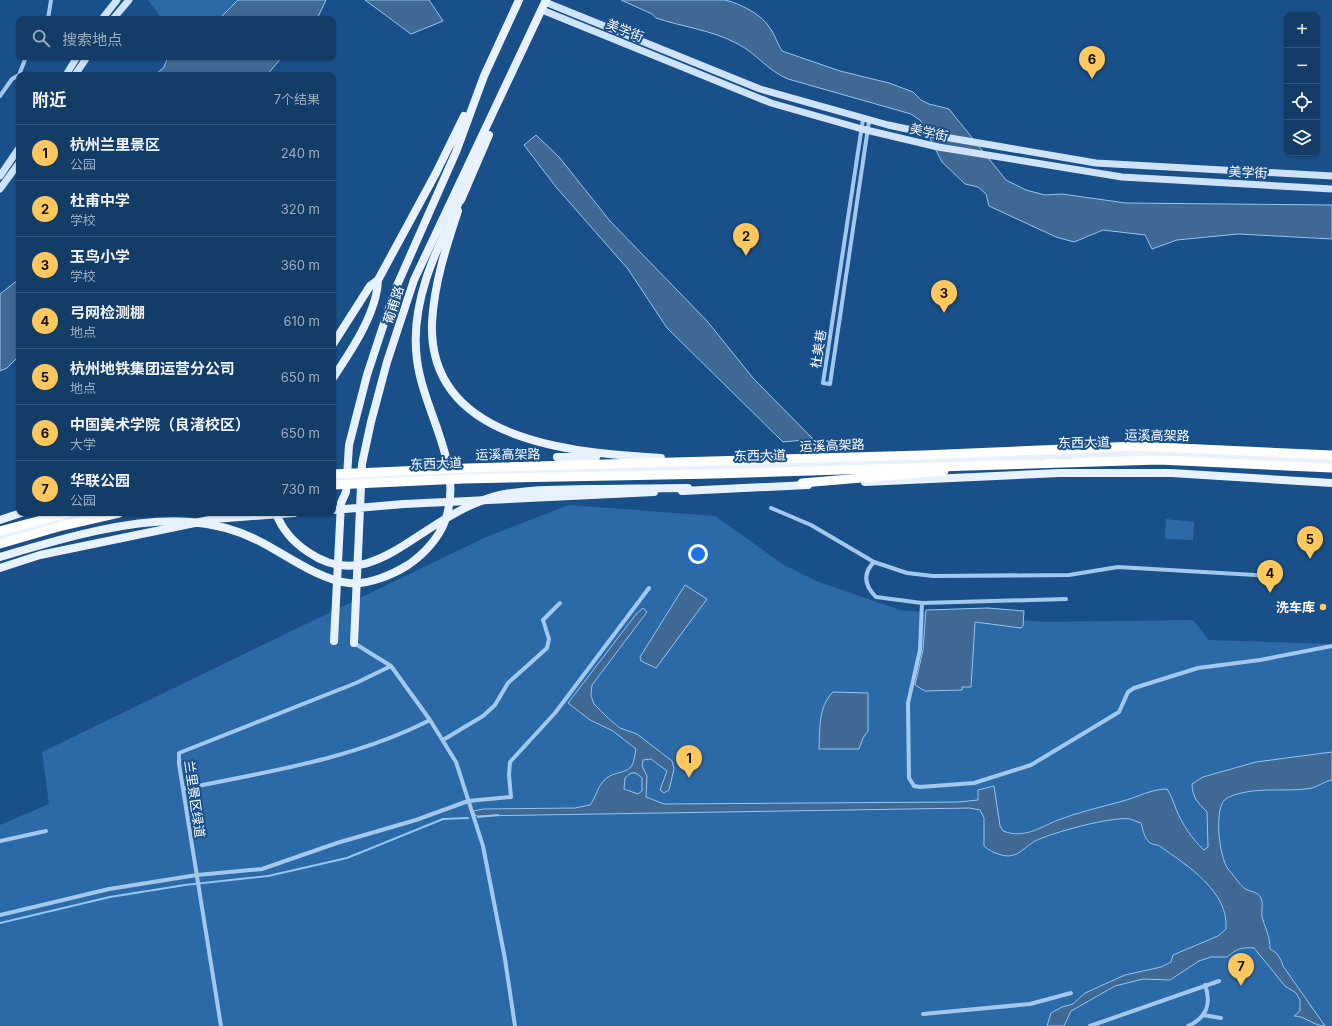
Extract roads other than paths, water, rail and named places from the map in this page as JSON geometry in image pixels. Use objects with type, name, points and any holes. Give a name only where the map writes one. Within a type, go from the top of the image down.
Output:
[{"type":"highway","name":"运溪高架路","points":[[336,474],[468,468],[996,452],[1135,446],[1332,456]]},
{"type":"highway","points":[[799,456],[996,452]]},
{"type":"highway","name":"运溪高架路","points":[[336,485],[463,479],[998,466],[1159,460],[1332,468]]},
{"type":"highway","points":[[802,484],[998,466]]},
{"type":"highway","points":[[0,531],[57,516]]},
{"type":"highway","points":[[0,544],[62,526],[106,516]]},
{"type":"main road","name":"葡甫路","points":[[334,642],[337,510],[346,492],[349,445],[367,375],[395,290],[456,152],[484,76],[519,0]]},
{"type":"main road","name":"葡甫路","points":[[354,643],[362,464],[387,362],[414,280],[545,4]]},
{"type":"main road","points":[[0,557],[101,531],[154,522],[174,521],[206,523],[241,533],[320,573],[348,583],[364,582],[400,570],[411,563],[426,549],[438,534],[444,523],[450,497],[448,461],[429,409],[416,359],[416,318],[422,290],[443,236],[508,90],[526,44]]},
{"type":"main road","points":[[336,373],[362,328],[373,304],[378,280],[436,173],[484,76]]},
{"type":"main road","points":[[463,194],[441,264],[432,323],[437,360],[449,385],[456,395],[466,407],[481,418],[522,437],[579,451],[661,458]]},
{"type":"main road","points":[[336,339],[370,286],[378,280]]},
{"type":"main road","name":"东西大道","points":[[336,480],[800,466],[1055,455],[1154,453],[1332,462]]},
{"type":"main road","points":[[556,457],[661,458],[799,456]]},
{"type":"main road","points":[[337,510],[404,504],[1059,473],[1171,473],[1332,483]]},
{"type":"main road","points":[[278,516],[285,531],[304,549],[326,563],[352,566],[390,554],[428,529],[475,503],[510,493],[552,490],[802,484]]},
{"type":"main road","points":[[0,520],[16,515]]},
{"type":"main road","points":[[0,539],[56,522],[83,516]]},
{"type":"main road","points":[[0,568],[40,555],[214,518],[246,516]]},
{"type":"street","points":[[48,16],[51,0]]},
{"type":"street","points":[[104,16],[117,0]]},
{"type":"street","points":[[116,16],[129,0]]},
{"type":"street","name":"美学街","points":[[545,4],[760,89],[866,120],[950,138],[1096,163],[1332,176]]},
{"type":"street","name":"美学街","points":[[545,4],[771,103],[938,147],[1116,176],[1332,189]]},
{"type":"street","points":[[20,72],[25,60]]},
{"type":"street","points":[[68,72],[76,60]]},
{"type":"street","points":[[77,72],[85,60]]},
{"type":"street","points":[[0,96],[12,79],[16,77]]},
{"type":"street","name":"杜美巷","points":[[865,129],[823,383],[830,384],[865,129],[866,120]]},
{"type":"street","points":[[0,176],[16,152]]},
{"type":"street","points":[[0,189],[16,167]]},
{"type":"street","points":[[771,508],[811,524],[874,562],[907,573],[933,576],[1069,575],[1118,567],[1273,576]]},
{"type":"street","points":[[874,562],[870,566],[866,578],[867,587],[876,597],[922,602],[1066,599]]},
{"type":"street","points":[[0,915],[109,889],[197,875],[262,869],[337,843],[416,820],[468,801],[511,797],[509,775],[510,762],[555,713],[649,588]]},
{"type":"street","points":[[922,602],[920,650],[908,703],[909,778],[914,786],[920,787],[974,783],[1031,765],[1119,712],[1128,692],[1134,688],[1198,668],[1260,660],[1332,646]]},
{"type":"street","points":[[443,740],[483,716],[495,705],[508,683],[547,648],[549,639],[544,620],[560,603]]},
{"type":"street","points":[[354,643],[391,666],[430,720],[456,762],[483,846],[505,959],[515,1026]]},
{"type":"street","name":"兰里景区绿道","points":[[221,1026],[178,764],[179,753],[356,683],[391,666]]},
{"type":"street","points":[[183,789],[332,756],[384,740],[430,720]]},
{"type":"street","points":[[0,841],[46,831]]},
{"type":"street","points":[[1090,1026],[1219,981]]},
{"type":"street","points":[[1188,1026],[1199,1021],[1203,1015],[1210,997],[1205,986]]},
{"type":"street","points":[[923,1014],[1030,1004],[1071,993]]},
{"type":"street","points":[[1203,1015],[1221,1018]]},
{"type":"waterway","points":[[478,817],[498,815]]},
{"type":"waterway","points":[[0,923],[110,897],[185,885],[268,876],[347,858],[443,819],[468,818]]},
{"type":"place","name":"中国美术学院（良渚校区）","points":[[1092,79]]},
{"type":"place","name":"杜甫中学","points":[[746,256]]},
{"type":"place","name":"玉鸟小学","points":[[944,313]]},
{"type":"place","name":"杭州地铁集团运营分公司","points":[[1310,559]]},
{"type":"place","name":"弓网检测棚","points":[[1270,593]]},
{"type":"place","name":"洗车库","points":[[1323,607]]},
{"type":"place","name":"杭州兰里景区","points":[[689,778]]},
{"type":"place","name":"华联公园","points":[[1241,986]]}]
